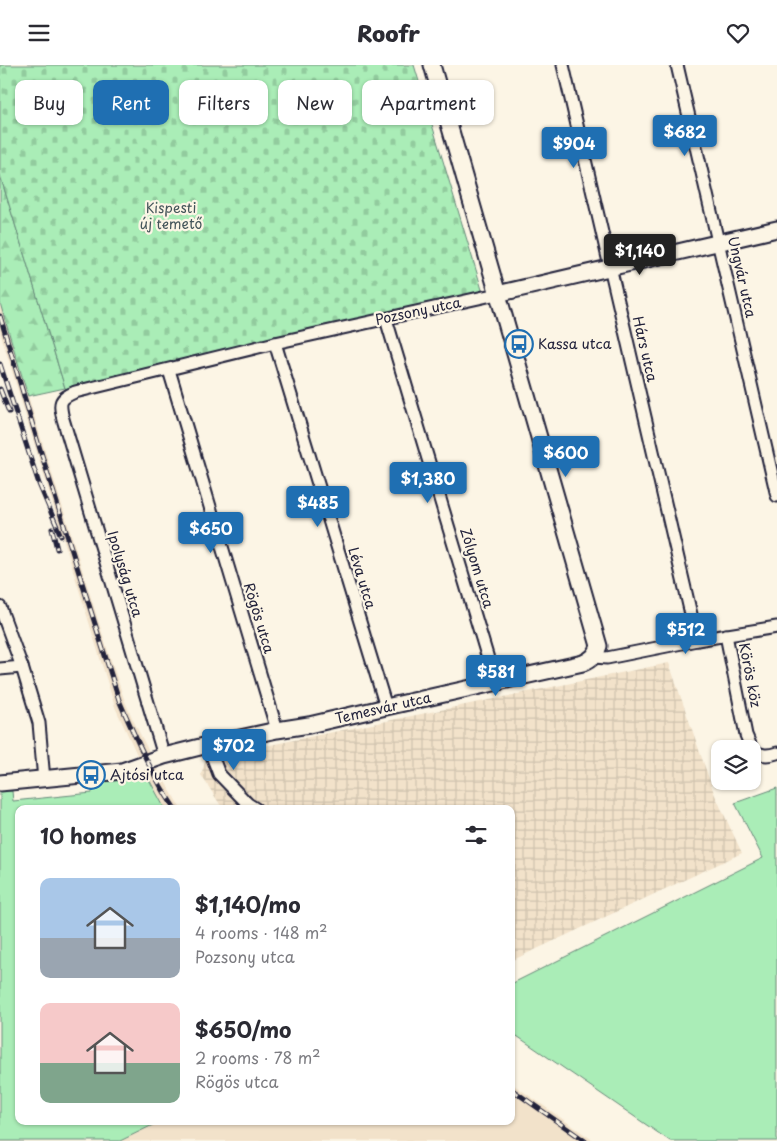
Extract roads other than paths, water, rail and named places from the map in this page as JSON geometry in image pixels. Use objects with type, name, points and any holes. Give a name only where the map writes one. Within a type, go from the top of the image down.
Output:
[{"type":"street","points":[[432,65],[599,646],[594,657]]},
{"type":"street","name":"Hárs utca","points":[[563,65],[697,640]]},
{"type":"street","name":"Ungvár utca","points":[[677,65],[777,496]]},
{"type":"street","name":"Pozsony utca","points":[[62,399],[75,392],[276,343],[777,229]]},
{"type":"street","name":"Zólyom utca","points":[[386,319],[496,682]]},
{"type":"street","name":"Léva utca","points":[[276,343],[386,707]]},
{"type":"street","name":"Rögös utca","points":[[169,370],[278,730]]},
{"type":"street","name":"Ipolyság utca","points":[[62,399],[60,404],[63,419],[164,756]]},
{"type":"street","points":[[0,607],[22,667],[39,723],[44,780]]},
{"type":"street","name":"Temesvár utca","points":[[0,783],[122,771],[164,756],[208,745],[309,725],[583,663],[594,657],[607,658],[697,640],[777,627]]},
{"type":"street","name":"Körös köz","points":[[726,635],[748,740]]},
{"type":"street","points":[[0,669],[22,667]]},
{"type":"street","points":[[208,745],[219,774],[248,805]]},
{"type":"street","name":"Körös köz","points":[[761,754],[764,755],[777,753]]},
{"type":"railway","points":[[0,316],[119,700],[151,769],[173,805]]},
{"type":"railway","points":[[0,364],[39,484],[61,536]]},
{"type":"railway","points":[[0,389],[9,412]]},
{"type":"railway","points":[[52,529],[57,549]]},
{"type":"railway","points":[[515,1092],[585,1141]]},
{"type":"place","name":"Kassa utca","points":[[519,344]]},
{"type":"place","name":"Ajtósi utca","points":[[91,775]]},
{"type":"park label","name":"Kispesti új temető","points":[[171,216]]}]
